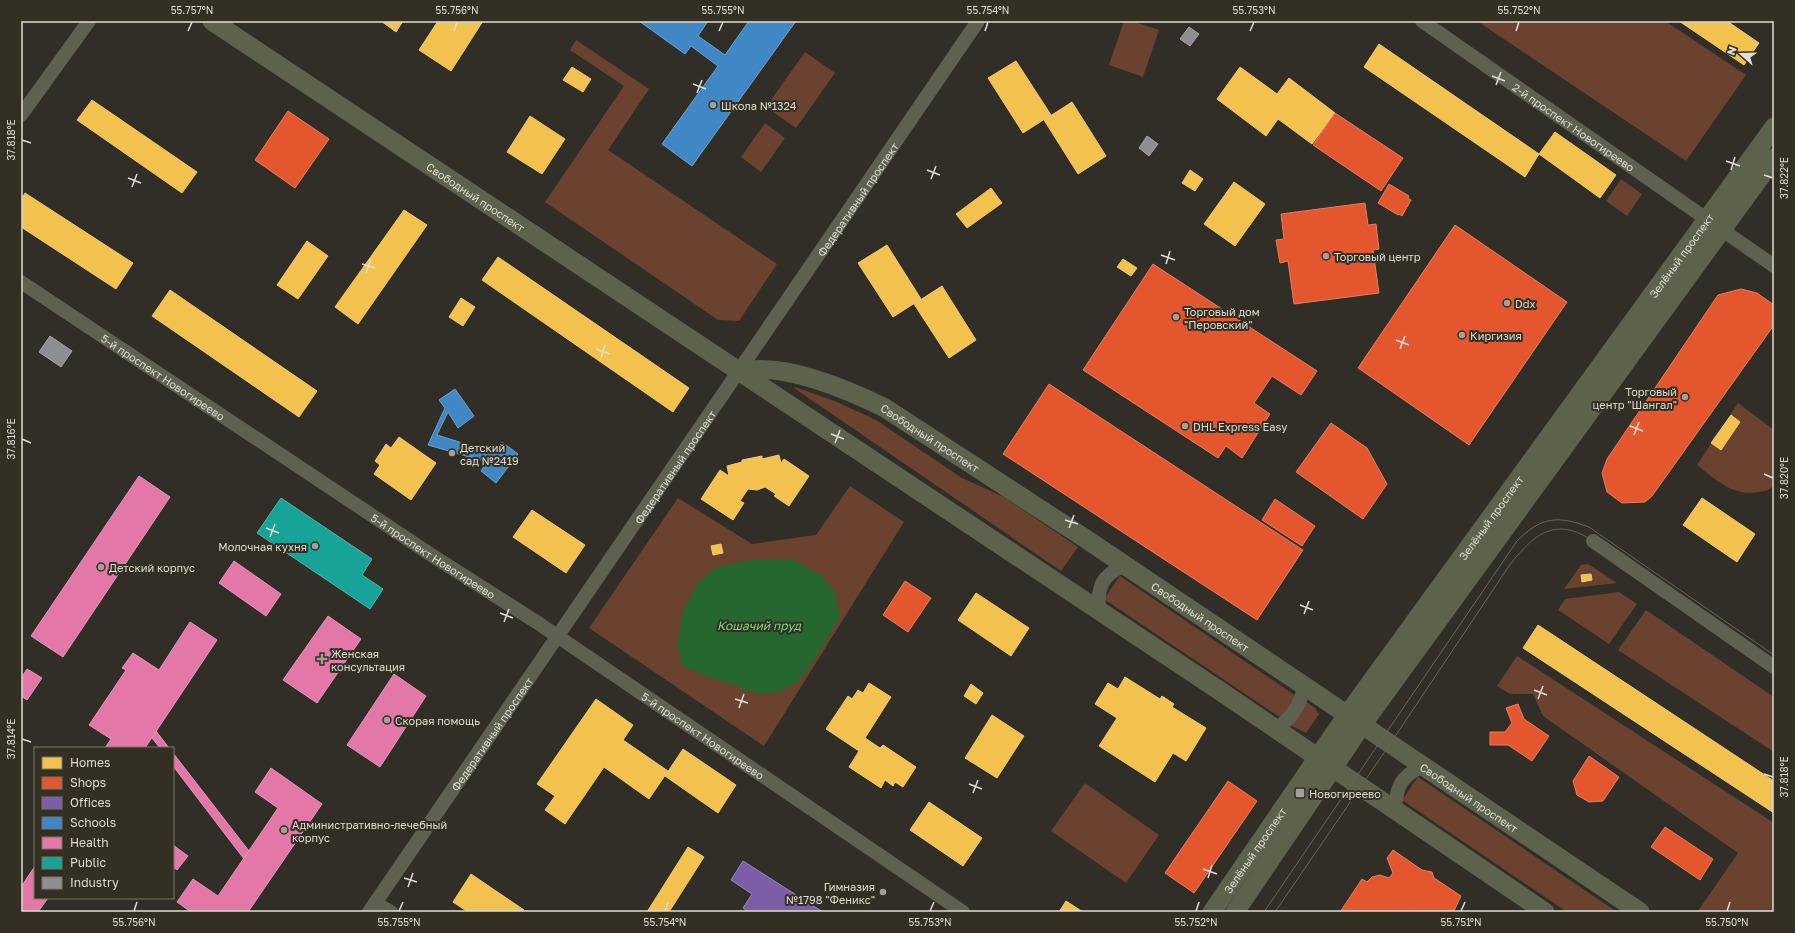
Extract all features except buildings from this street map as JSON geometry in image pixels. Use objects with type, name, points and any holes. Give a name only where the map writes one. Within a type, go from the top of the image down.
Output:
[{"type":"main road","name":"Свободный проспект","points":[[212,21],[1099,610],[1545,912]]},
{"type":"main road","name":"Зелёный проспект","points":[[1235,912],[1325,763],[1354,720],[1714,225],[1774,128]]},
{"type":"main road","name":"Зелёный проспект","points":[[1714,225],[1774,158]]},
{"type":"main road","name":"Свободный проспект","points":[[741,372],[749,369],[765,369],[811,378],[871,402],[917,429],[1124,565],[1640,912]]},
{"type":"main road","name":"Зелёный проспект","points":[[1212,912],[1325,763]]},
{"type":"street","points":[[21,115],[89,21]]},
{"type":"street","name":"Федеративный проспект","points":[[372,907],[557,636],[741,372],[978,21]]},
{"type":"street","name":"2-й проспект Новогиреево","points":[[1422,21],[1774,266]]},
{"type":"street","name":"5-й проспект Новогиреево","points":[[21,282],[429,554],[557,636],[963,912]]},
{"type":"street","points":[[1593,541],[1774,667]]},
{"type":"street","points":[[1099,610],[1098,596],[1102,582],[1111,571],[1124,565]]},
{"type":"street","points":[[1276,729],[1286,722],[1295,712],[1301,700],[1304,687]]},
{"type":"street","points":[[1395,810],[1396,794],[1401,782],[1411,771],[1423,766]]},
{"type":"street","points":[[372,907],[391,912]]},
{"type":"shaded area","points":[[1124,21],[1132,21],[1159,30],[1143,77],[1109,65]]},
{"type":"shaded area","points":[[1477,21],[1665,21],[1746,75],[1686,161]]},
{"type":"shaded area","points":[[576,40],[649,89],[608,150],[777,264],[739,321],[718,320],[545,202],[624,86],[570,50]]},
{"type":"shaded area","points":[[805,52],[835,73],[796,128],[766,107]]},
{"type":"shaded area","points":[[765,123],[785,138],[761,172],[741,157]]},
{"type":"shaded area","points":[[1621,179],[1642,194],[1627,216],[1606,201]]},
{"type":"shaded area","points":[[795,387],[837,402],[876,420],[962,478],[1004,497],[1078,547],[1061,571],[794,388]]},
{"type":"shaded area","points":[[1738,403],[1774,430],[1774,485],[1767,490],[1749,493],[1740,492],[1725,486],[1697,465]]},
{"type":"shaded area","points":[[850,486],[904,522],[764,746],[589,628],[678,498],[752,544],[816,535]]},
{"type":"shaded area","points":[[1588,564],[1617,583],[1564,589],[1581,565]]},
{"type":"shaded area","points":[[1120,576],[1296,696],[1291,709],[1281,718],[1104,599]]},
{"type":"shaded area","points":[[1619,592],[1637,604],[1609,644],[1558,610],[1565,599]]},
{"type":"shaded area","points":[[1646,610],[1774,697],[1774,752],[1618,650]]},
{"type":"shaded area","points":[[1517,656],[1774,823],[1774,912],[1698,911],[1738,853],[1543,716],[1533,694],[1510,694],[1497,686]]},
{"type":"shaded area","points":[[1305,701],[1315,708],[1319,714],[1306,733],[1290,725]]},
{"type":"shaded area","points":[[1418,777],[1617,912],[1567,912],[1402,800]]},
{"type":"shaded area","points":[[1085,783],[1159,835],[1126,883],[1051,831]]},
{"type":"water","name":"Кошачий пруд","points":[[755,559],[794,560],[821,575],[835,592],[840,617],[820,651],[799,681],[779,692],[758,694],[701,674],[682,665],[677,645],[683,611],[698,583],[715,568]]},
{"type":"tram line","points":[[1264,912],[1517,541],[1534,527],[1550,520],[1568,521],[1589,527],[1774,655]]},
{"type":"tram line","points":[[1275,912],[1509,566],[1518,555],[1536,538],[1546,532],[1556,529],[1579,533],[1593,541]]},
{"type":"place","name":"Школа №1324","points":[[713,105]]},
{"type":"place","name":"Торговый центр","points":[[1326,256]]},
{"type":"place","name":"Ddx","points":[[1507,303]]},
{"type":"place","name":"Торговый дом \"Перовский\"","points":[[1176,317]]},
{"type":"place","name":"Киргизия","points":[[1462,335]]},
{"type":"place","name":"Торговый центр \"Шангал\"","points":[[1685,397]]},
{"type":"place","name":"DHL Express Easy","points":[[1185,426]]},
{"type":"place","name":"Детский сад №2419","points":[[452,453]]},
{"type":"place","name":"Молочная кухня","points":[[315,546]]},
{"type":"place","name":"Детский корпус","points":[[101,567]]},
{"type":"place","name":"Женская консультация","points":[[322,659]]},
{"type":"place","name":"Скорая помощь","points":[[387,720]]},
{"type":"place","name":"Новогиреево","points":[[1300,793]]},
{"type":"place","name":"Административно-лечебный корпус","points":[[284,830]]},
{"type":"place","name":"Гимназия №1798 \"Феникс\"","points":[[883,892]]}]
